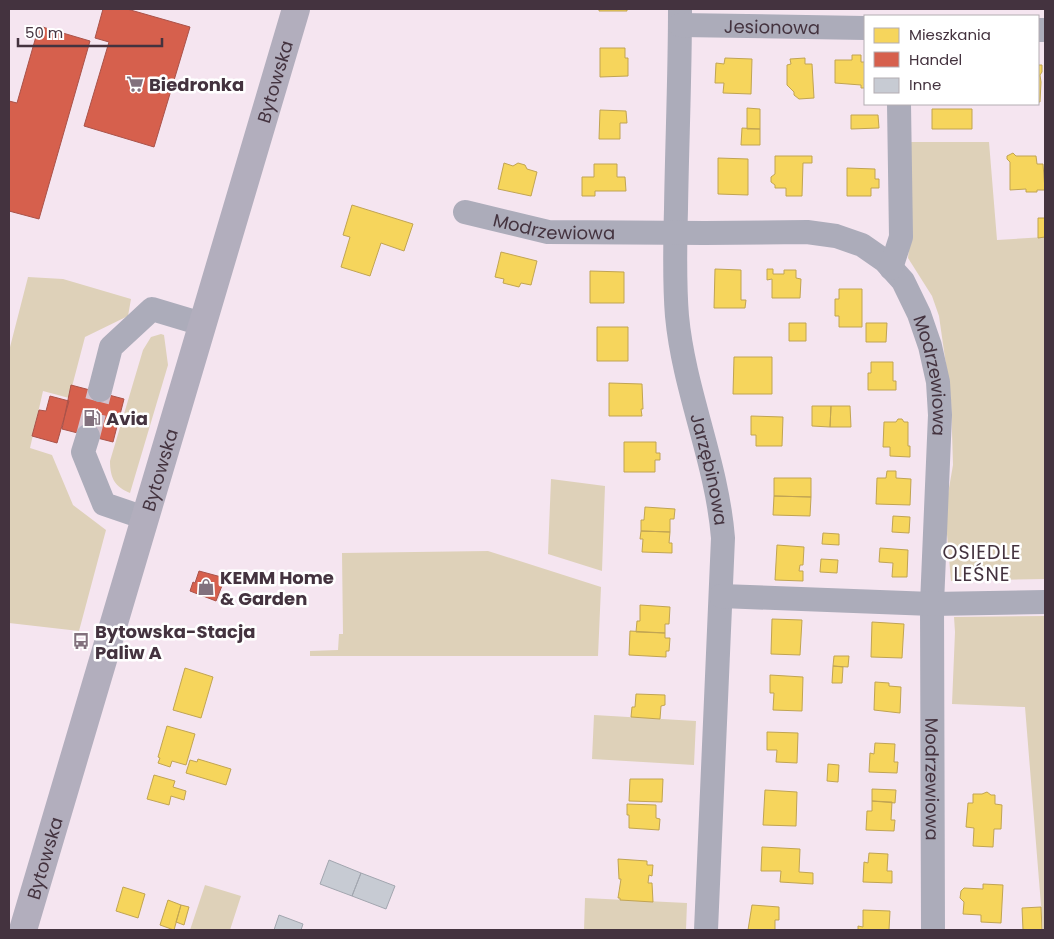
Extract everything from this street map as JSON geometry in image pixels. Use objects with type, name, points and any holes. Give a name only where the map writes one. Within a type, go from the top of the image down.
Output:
[{"type":"main road","name":"Bytowska","points":[[23,930],[296,9]]},
{"type":"street","name":"Jesionowa","points":[[680,17],[864,28]]},
{"type":"street","name":"Jarzębinowa","points":[[680,17],[676,233],[677,306],[681,344],[722,525],[721,596],[706,930]]},
{"type":"street","points":[[890,268],[901,237],[899,105]]},
{"type":"street","name":"Modrzewiowa","points":[[465,212],[548,232],[807,232],[836,236],[862,245],[885,261],[903,281],[919,314],[930,346],[938,382],[940,416],[932,604],[933,930]]},
{"type":"street","points":[[100,390],[112,348],[152,309],[202,324]]},
{"type":"street","points":[[88,436],[84,452],[104,504],[145,518]]},
{"type":"street","points":[[721,596],[932,604],[1045,602]]},
{"type":"shaded area","points":[[910,142],[989,142],[997,240],[1045,237],[1045,579],[951,581],[945,511],[953,465],[951,400],[939,316],[932,296],[908,258],[910,239]]},
{"type":"shaded area","points":[[28,277],[63,279],[131,299],[128,316],[85,337],[69,398],[43,391],[30,448],[52,455],[73,505],[106,530],[79,631],[9,623],[9,351]]},
{"type":"shaded area","points":[[164,335],[168,365],[130,493],[114,481],[110,461],[143,350],[151,337]]},
{"type":"shaded area","points":[[551,479],[605,486],[602,571],[548,554]]},
{"type":"shaded area","points":[[488,551],[601,587],[598,656],[310,656],[310,651],[338,650],[339,634],[343,634],[342,553]]},
{"type":"shaded area","points":[[1045,616],[1045,930],[1043,930],[1025,707],[952,704],[954,617]]},
{"type":"shaded area","points":[[594,715],[696,721],[694,765],[592,759]]},
{"type":"shaded area","points":[[205,885],[241,896],[230,930],[190,930]]},
{"type":"shaded area","points":[[585,898],[687,903],[686,930],[584,930]]},
{"type":"building: Mieszkania","points":[[599,9],[627,9],[627,11],[599,11]]},
{"type":"building: Mieszkania","points":[[600,48],[625,48],[625,58],[628,58],[628,76],[600,77]]},
{"type":"building: Mieszkania","points":[[852,55],[861,55],[861,62],[864,62],[864,88],[861,88],[861,85],[835,83],[835,60],[852,60]]},
{"type":"building: Mieszkania","points":[[725,58],[752,59],[751,94],[723,93],[724,83],[715,83],[716,63],[724,64]]},
{"type":"building: Mieszkania","points":[[805,58],[805,64],[812,64],[814,98],[799,99],[787,85],[787,65],[791,64],[790,59]]},
{"type":"building: Mieszkania","points":[[1039,65],[1042,65],[1040,75],[1040,102]]},
{"type":"building: Mieszkania","points":[[747,108],[760,109],[760,129],[747,129]]},
{"type":"building: Mieszkania","points":[[932,109],[972,109],[972,129],[932,129]]},
{"type":"building: Mieszkania","points":[[600,110],[626,111],[627,123],[620,123],[620,139],[599,139]]},
{"type":"building: Mieszkania","points":[[851,115],[878,115],[879,128],[851,129]]},
{"type":"building: Mieszkania","points":[[742,128],[760,129],[760,145],[741,145]]},
{"type":"building: Mieszkania","points":[[1013,153],[1016,156],[1036,156],[1037,164],[1043,164],[1045,190],[1026,192],[1026,189],[1010,190],[1010,162],[1007,156]]},
{"type":"building: Mieszkania","points":[[775,156],[812,156],[812,163],[803,163],[802,196],[786,196],[786,188],[775,188],[775,185],[771,182],[771,177],[775,174]]},
{"type":"building: Mieszkania","points":[[718,158],[748,159],[748,195],[718,194]]},
{"type":"building: Mieszkania","points":[[504,163],[513,166],[518,163],[525,165],[527,169],[537,172],[531,196],[498,189]]},
{"type":"building: Mieszkania","points":[[594,164],[617,164],[617,177],[625,177],[626,191],[595,191],[595,196],[582,196],[582,177],[594,177]]},
{"type":"building: Mieszkania","points":[[847,168],[875,169],[875,179],[879,179],[879,188],[871,188],[871,196],[847,196]]},
{"type":"building: Mieszkania","points":[[352,205],[413,224],[404,251],[381,243],[370,276],[341,267],[350,237],[343,235]]},
{"type":"building: Mieszkania","points":[[1038,218],[1045,218],[1045,237],[1038,238]]},
{"type":"building: Mieszkania","points":[[501,252],[537,261],[531,285],[521,283],[519,287],[503,283],[504,279],[495,277]]},
{"type":"building: Mieszkania","points":[[715,269],[741,270],[741,300],[746,300],[745,308],[714,308]]},
{"type":"building: Mieszkania","points":[[767,269],[773,269],[773,274],[784,274],[784,270],[796,270],[796,278],[801,279],[800,298],[772,298],[772,279],[767,280]]},
{"type":"building: Mieszkania","points":[[590,271],[624,272],[624,303],[590,303]]},
{"type":"building: Mieszkania","points":[[839,289],[862,289],[862,327],[839,327],[839,316],[835,316],[835,299],[839,299]]},
{"type":"building: Mieszkania","points":[[789,323],[806,323],[806,341],[789,341]]},
{"type":"building: Mieszkania","points":[[866,323],[887,323],[886,342],[866,342]]},
{"type":"building: Mieszkania","points":[[597,327],[628,327],[628,361],[597,361]]},
{"type":"building: Mieszkania","points":[[734,357],[772,357],[772,394],[733,394]]},
{"type":"building: Mieszkania","points":[[871,362],[893,362],[893,381],[896,381],[896,390],[868,390],[868,373],[871,373]]},
{"type":"building: Mieszkania","points":[[609,383],[642,384],[642,416],[609,416]]},
{"type":"building: Mieszkania","points":[[812,406],[831,406],[830,427],[812,426]]},
{"type":"building: Mieszkania","points":[[831,406],[850,406],[851,427],[830,427]]},
{"type":"building: Mieszkania","points":[[751,416],[783,417],[782,446],[756,446],[756,435],[751,435]]},
{"type":"building: Mieszkania","points":[[898,419],[908,422],[910,457],[890,456],[890,447],[883,447],[884,422],[896,422]]},
{"type":"building: Mieszkania","points":[[624,442],[656,442],[656,453],[660,453],[660,460],[655,460],[655,472],[624,472]]},
{"type":"building: Mieszkania","points":[[887,471],[896,471],[896,478],[911,479],[910,505],[876,504],[877,478],[886,478]]},
{"type":"building: Mieszkania","points":[[774,478],[811,478],[811,497],[774,496]]},
{"type":"building: Mieszkania","points":[[774,496],[811,497],[810,516],[773,515]]},
{"type":"building: Mieszkania","points":[[645,507],[675,509],[674,519],[670,519],[670,532],[641,531],[641,520],[644,520]]},
{"type":"building: Mieszkania","points":[[893,516],[910,517],[909,533],[892,532]]},
{"type":"building: Mieszkania","points":[[641,531],[670,532],[669,543],[672,543],[672,553],[642,552],[643,539],[640,539]]},
{"type":"building: Mieszkania","points":[[823,533],[839,534],[839,545],[822,544]]},
{"type":"building: Mieszkania","points":[[777,545],[804,547],[803,565],[800,565],[799,571],[803,571],[803,581],[775,580]]},
{"type":"building: Mieszkania","points":[[880,548],[908,550],[907,577],[892,577],[893,563],[879,562]]},
{"type":"building: Mieszkania","points":[[821,559],[838,560],[837,573],[820,572]]},
{"type":"building: Mieszkania","points":[[640,605],[670,607],[669,624],[665,624],[665,633],[636,632],[637,621],[640,621]]},
{"type":"building: Mieszkania","points":[[772,619],[802,620],[800,655],[771,654]]},
{"type":"building: Mieszkania","points":[[872,622],[904,624],[902,658],[871,657]]},
{"type":"building: Mieszkania","points":[[630,631],[665,633],[665,638],[670,638],[669,651],[666,651],[666,657],[629,655]]},
{"type":"building: Mieszkania","points":[[834,656],[849,656],[848,667],[833,666]]},
{"type":"building: Mieszkania","points":[[833,666],[843,667],[842,683],[832,683]]},
{"type":"building: Mieszkania","points":[[185,668],[213,677],[201,718],[173,710]]},
{"type":"building: Mieszkania","points":[[770,675],[803,677],[802,711],[773,710],[774,693],[770,693]]},
{"type":"building: Mieszkania","points":[[875,682],[889,683],[889,686],[901,687],[900,713],[874,710]]},
{"type":"building: Mieszkania","points":[[636,694],[665,695],[665,705],[661,706],[660,719],[631,717],[632,707],[635,707]]},
{"type":"building: Mieszkania","points":[[167,726],[195,734],[186,765],[172,761],[170,767],[158,763]]},
{"type":"building: Mieszkania","points":[[767,732],[798,733],[797,763],[776,762],[777,750],[767,750]]},
{"type":"building: Mieszkania","points":[[875,743],[895,744],[894,762],[898,762],[897,773],[869,772],[870,753],[874,754]]},
{"type":"building: Mieszkania","points":[[198,759],[231,769],[226,785],[186,773],[190,760],[197,762]]},
{"type":"building: Mieszkania","points":[[828,764],[839,765],[838,782],[827,781]]},
{"type":"building: Mieszkania","points":[[154,775],[175,781],[173,787],[186,791],[184,800],[171,796],[169,805],[147,799]]},
{"type":"building: Mieszkania","points":[[630,779],[663,779],[662,802],[629,801]]},
{"type":"building: Mieszkania","points":[[872,789],[896,790],[895,803],[872,801]]},
{"type":"building: Mieszkania","points":[[765,790],[797,792],[796,826],[763,825]]},
{"type":"building: Mieszkania","points":[[987,792],[995,795],[995,804],[1002,805],[1001,829],[994,829],[993,847],[973,846],[974,828],[966,827],[968,803],[973,803],[973,794]]},
{"type":"building: Mieszkania","points":[[872,801],[892,802],[891,820],[895,820],[894,831],[866,830],[867,811],[872,811]]},
{"type":"building: Mieszkania","points":[[627,804],[656,805],[656,818],[660,819],[659,830],[629,828]]},
{"type":"building: Mieszkania","points":[[762,847],[800,849],[799,872],[813,873],[813,884],[780,882],[781,871],[761,871]]},
{"type":"building: Mieszkania","points":[[869,853],[888,854],[887,871],[892,871],[892,883],[863,882],[864,862],[868,863]]},
{"type":"building: Mieszkania","points":[[618,859],[647,861],[647,865],[653,865],[652,876],[649,875],[648,883],[652,883],[653,902],[620,900],[618,898],[621,879],[619,879]]},
{"type":"building: Mieszkania","points":[[983,884],[1003,885],[1001,923],[981,922],[981,915],[963,914],[964,902],[960,898],[961,891],[964,888],[983,889]]},
{"type":"building: Mieszkania","points":[[123,887],[145,894],[138,918],[116,911]]},
{"type":"building: Mieszkania","points":[[168,900],[181,905],[174,930],[160,925]]},
{"type":"building: Mieszkania","points":[[181,905],[189,907],[184,925],[176,922]]},
{"type":"building: Mieszkania","points":[[752,905],[779,907],[779,920],[775,920],[775,930],[748,930]]},
{"type":"building: Mieszkania","points":[[1041,907],[1042,930],[1023,930],[1022,908]]},
{"type":"building: Mieszkania","points":[[863,910],[890,911],[889,930],[858,930],[858,926],[863,927]]},
{"type":"building: Handel","name":"Biedronka","points":[[103,9],[127,9],[190,27],[154,147],[84,126],[109,42],[95,38]]},
{"type":"building: Handel","points":[[39,26],[90,41],[39,219],[9,211],[9,101],[17,103]]},
{"type":"building: Handel","name":"Avia","points":[[71,385],[124,399],[113,442],[62,429]]},
{"type":"building: Handel","points":[[50,396],[69,401],[57,443],[32,436],[39,410],[46,411]]},
{"type":"building: Handel","name":"KEMM Home & Garden","points":[[199,571],[225,578],[216,601],[190,591]]},
{"type":"building: Inne","points":[[329,860],[361,873],[352,896],[320,884]]},
{"type":"building: Inne","points":[[361,873],[395,886],[386,909],[352,896]]},
{"type":"building: Inne","points":[[279,915],[303,924],[301,930],[274,930]]},
{"type":"tunnel","points":[[88,436],[100,390]]},
{"type":"place","name":"Biedronka","points":[[135,84]]},
{"type":"place","name":"Avia","points":[[92,418]]},
{"type":"place","name":"KEMM Home & Garden","points":[[206,587]]},
{"type":"place","name":"Bytowska-Stacja Paliw A","points":[[81,641]]},
{"type":"district","name":"OSIEDLE LEŚNE","points":[[982,563]]}]
